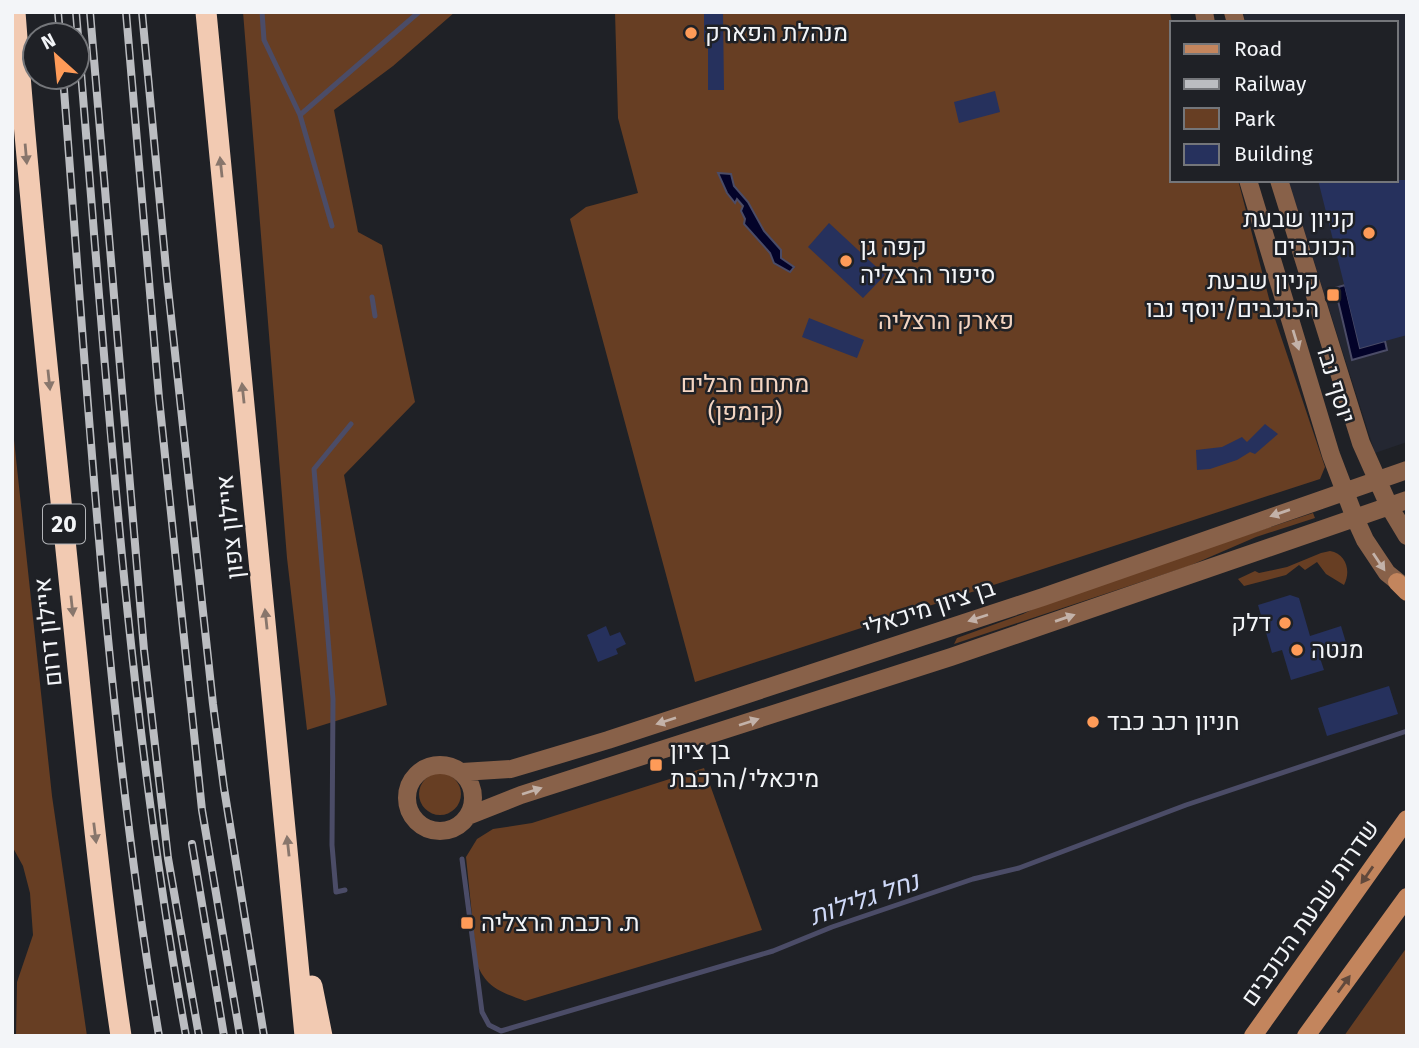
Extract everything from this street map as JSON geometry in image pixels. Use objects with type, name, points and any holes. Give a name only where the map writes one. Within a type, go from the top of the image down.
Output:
[{"type":"highway","name":"איילון דרום","points":[[16,12],[26,159],[91,795],[121,1036]]},
{"type":"highway","name":"איילון צפון","points":[[206,12],[305,1036]]},
{"type":"highway","points":[[291,879],[322,1036]]},
{"type":"main road","name":"שדרות שבעת הכוכבים","points":[[1253,1036],[1407,819]]},
{"type":"main road","points":[[1306,1036],[1407,897]]},
{"type":"street","name":"יוסף נבו","points":[[1249,182],[1327,442],[1355,518],[1364,540],[1387,573],[1403,588]]},
{"type":"street","name":"יוסף נבו","points":[[1280,182],[1361,443],[1389,506],[1407,536]]},
{"type":"street","name":"בן ציון מיכאלי","points":[[462,772],[511,769],[608,740],[1043,597],[1407,470]]},
{"type":"street","points":[[468,816],[474,797],[462,772],[444,765],[434,765],[423,769],[410,783],[407,801],[412,817],[426,829],[452,829],[468,816],[521,795],[930,664],[1407,500]]},
{"type":"shaded area","points":[[1243,12],[1407,12],[1407,442],[1375,453],[1289,182],[1398,182],[1398,21],[1245,21]]},
{"type":"green space","points":[[243,12],[455,12],[393,66],[334,110],[358,232],[382,245],[415,402],[344,475],[387,705],[307,730],[287,558]]},
{"type":"green space","name":"פארק הרצליה","points":[[615,12],[1170,12],[1170,182],[1239,182],[1272,310],[1325,467],[1320,479],[695,682],[570,219],[586,207],[638,193],[618,118]]},
{"type":"green space","points":[[12,421],[52,796],[87,1036],[16,1036],[17,982],[33,935],[30,893],[23,866],[12,846]]},
{"type":"green space","points":[[1313,513],[1315,518],[1256,537],[1189,566],[954,644],[957,638],[1023,614],[1058,597]]},
{"type":"green space","points":[[1330,551],[1340,556],[1346,564],[1344,585],[1326,574],[1317,562],[1305,570],[1299,565],[1286,575],[1244,586],[1238,579],[1255,571],[1259,573],[1287,567]]},
{"type":"green space","points":[[704,768],[762,930],[525,1001],[502,992],[485,979],[477,964],[466,857],[477,839],[493,829],[532,823]]},
{"type":"green space","points":[[440,773],[455,779],[461,794],[455,809],[440,815],[425,809],[419,794],[425,779]]},
{"type":"green space","points":[[1407,947],[1407,1036],[1344,1036]]},
{"type":"water","points":[[718,173],[731,174],[734,186],[748,202],[764,231],[781,250],[781,258],[794,267],[790,272],[774,263],[770,253],[744,224],[741,211],[743,206],[737,199],[735,203],[727,193]]},
{"type":"water","points":[[1345,285],[1360,348],[1385,341],[1387,350],[1352,360],[1335,288]]},
{"type":"building","points":[[704,12],[723,12],[724,90],[708,90],[708,42],[704,42]]},
{"type":"building","points":[[995,91],[1000,112],[959,123],[954,102]]},
{"type":"building","name":"קניון שבעת הכוכבים","points":[[1407,180],[1407,335],[1360,348],[1318,182]]},
{"type":"building","name":"קפה גן סיפור הרצליה","points":[[829,223],[885,275],[863,298],[808,247]]},
{"type":"building","points":[[809,318],[864,340],[857,358],[802,337]]},
{"type":"building","points":[[1265,424],[1278,434],[1255,454],[1250,452],[1237,460],[1210,469],[1197,470],[1196,450],[1222,447],[1242,437],[1247,442]]},
{"type":"building","points":[[1290,595],[1299,598],[1310,636],[1341,626],[1347,646],[1319,655],[1324,670],[1291,680],[1282,650],[1272,653],[1258,605]]},
{"type":"building","points":[[606,626],[610,636],[620,632],[626,644],[616,649],[618,654],[598,662],[587,635]]},
{"type":"building","points":[[1389,686],[1398,714],[1327,736],[1318,708]]},
{"type":"waterway","points":[[262,12],[264,40],[300,115],[332,226]]},
{"type":"waterway","points":[[300,115],[419,12]]},
{"type":"waterway","points":[[372,297],[375,316]]},
{"type":"waterway","points":[[345,890],[336,892],[332,845],[333,699],[314,469],[351,424]]},
{"type":"waterway","name":"נחל גלילות","points":[[462,859],[482,1012],[489,1025],[501,1031],[773,951],[832,927],[973,879],[1019,868],[1186,805],[1407,731]]},
{"type":"railway","points":[[58,12],[59,21]]},
{"type":"railway","points":[[76,12],[107,397],[132,654],[147,782],[186,1036]]},
{"type":"railway","points":[[90,12],[144,650],[168,858],[199,1036]]},
{"type":"railway","points":[[126,12],[159,398],[202,810],[240,1036]]},
{"type":"railway","points":[[142,12],[167,279],[213,704],[264,1036]]},
{"type":"railway","points":[[64,91],[90,437],[112,678],[125,797],[159,1036]]},
{"type":"railway","points":[[192,844],[224,1036]]},
{"type":"place","name":"מנהלת הפארק","points":[[691,33]]},
{"type":"place","name":"קניון שבעת הכוכבים","points":[[1369,233]]},
{"type":"place","name":"קפה גן סיפור הרצליה","points":[[846,261]]},
{"type":"place","name":"קניון שבעת הכוכבים/יוסף נבו","points":[[1333,295]]},
{"type":"place","name":"דלק","points":[[1285,623]]},
{"type":"place","name":"מנטה","points":[[1297,650]]},
{"type":"place","name":"חניון רכב כבד","points":[[1093,722]]},
{"type":"place","name":"בן ציון מיכאלי/הרכבת","points":[[656,765]]},
{"type":"place","name":"ת. רכבת הרצליה","points":[[467,923]]},
{"type":"park label","name":"מתחם חבלים (קומפן)","points":[[745,398]]}]
